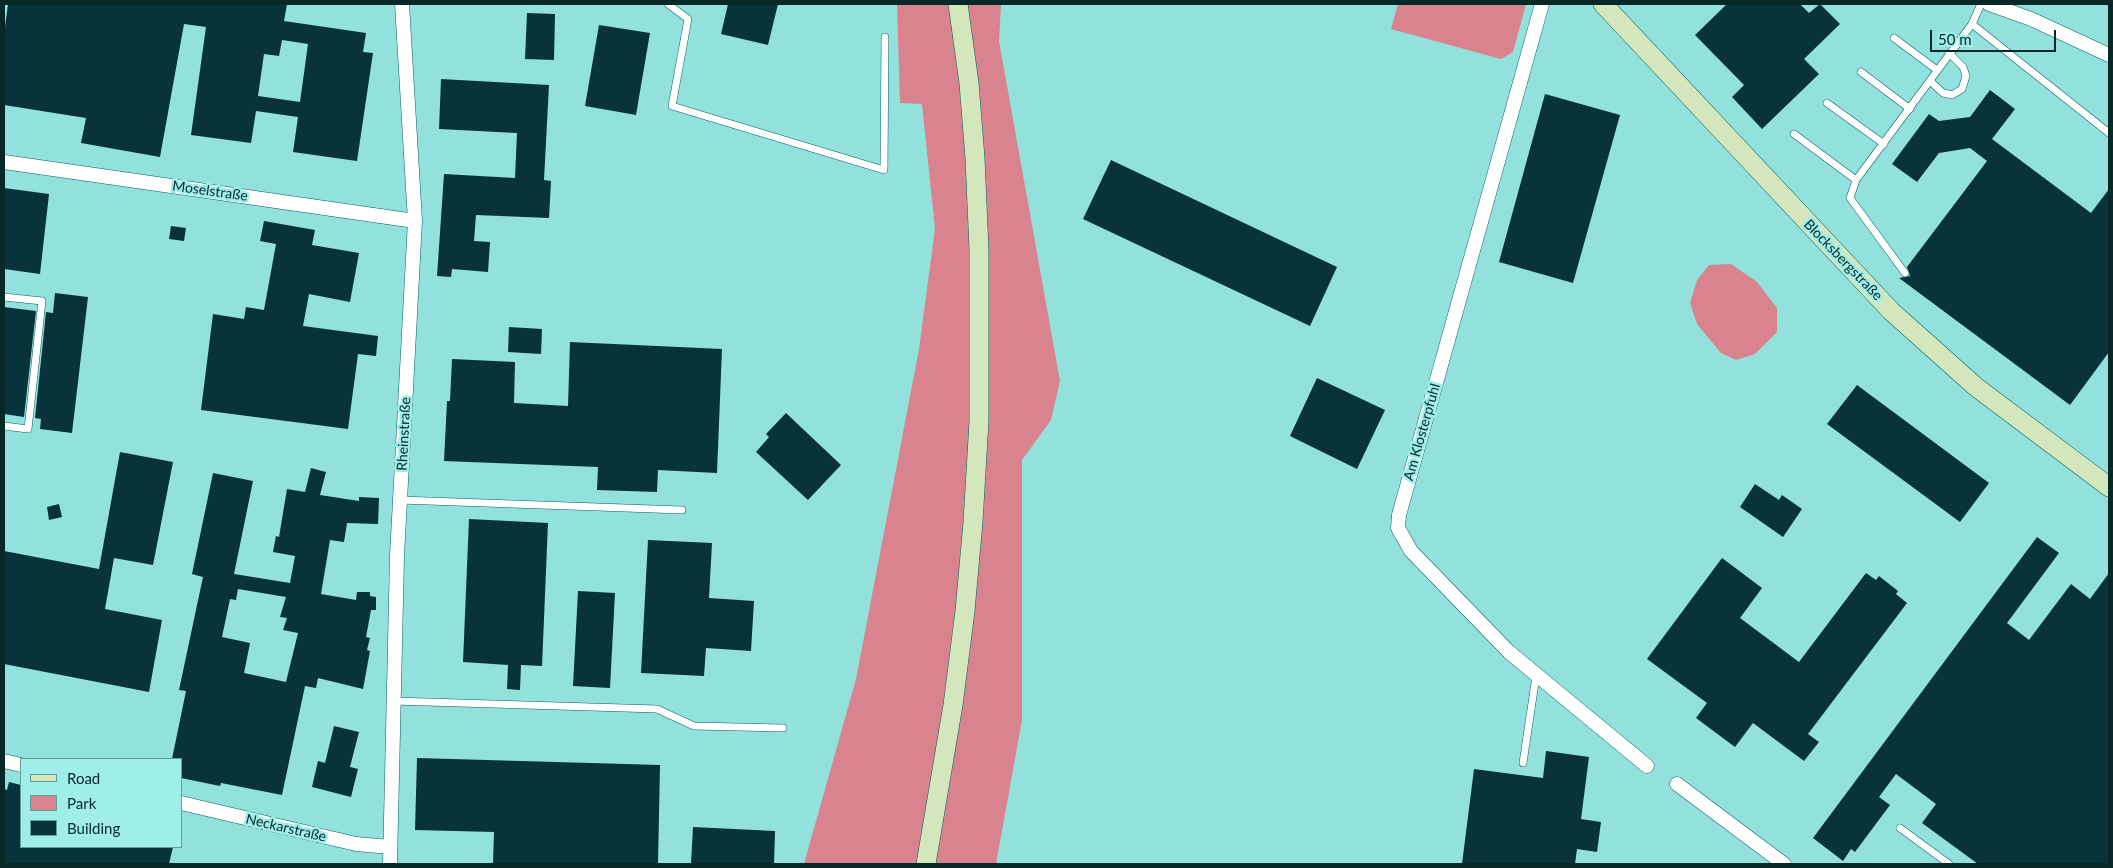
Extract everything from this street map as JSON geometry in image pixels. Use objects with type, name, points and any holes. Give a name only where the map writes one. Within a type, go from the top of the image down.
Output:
[{"type":"main road","points":[[926,864],[950,723],[965,611],[974,522],[979,422],[979,250],[975,158],[969,83],[958,4]]},
{"type":"main road","name":"Blocksbergstraße","points":[[1604,4],[1856,275],[1898,317],[1976,387],[2109,487]]},
{"type":"street","name":"Rheinstraße","points":[[390,864],[400,500],[415,221],[402,4]]},
{"type":"street","name":"Am Klosterpfuhl","points":[[1542,4],[1399,515],[1398,528],[1411,551],[1509,652],[1647,766]]},
{"type":"street","points":[[1989,4],[2031,19],[2109,55]]},
{"type":"street","name":"Moselstraße","points":[[4,162],[415,221]]},
{"type":"street","points":[[4,761],[20,765]]},
{"type":"street","points":[[1677,784],[1784,864]]},
{"type":"street","name":"Neckarstraße","points":[[182,803],[356,844],[390,847]]},
{"type":"lane","points":[[668,4],[688,20],[672,106],[884,170],[885,37]]},
{"type":"lane","points":[[1906,273],[1850,198],[1856,180],[1910,110],[1949,53],[1972,24],[1981,4]]},
{"type":"lane","points":[[1972,24],[2109,133]]},
{"type":"lane","points":[[1894,38],[1937,70]]},
{"type":"lane","points":[[1930,81],[1943,93],[1952,96],[1962,89],[1966,76],[1962,67],[1949,53]]},
{"type":"lane","points":[[1861,72],[1910,110]]},
{"type":"lane","points":[[1827,103],[1884,144]]},
{"type":"lane","points":[[1794,134],[1856,180]]},
{"type":"lane","points":[[4,297],[42,301],[28,429],[4,426]]},
{"type":"lane","points":[[400,500],[682,510]]},
{"type":"lane","points":[[1523,763],[1536,676]]},
{"type":"lane","points":[[394,701],[656,709],[694,726],[783,728]]},
{"type":"lane","points":[[1900,828],[1949,864]]},
{"type":"green space","points":[[897,4],[1001,4],[999,41],[1060,381],[1051,420],[1022,460],[1022,720],[996,864],[804,864],[856,679],[919,349],[935,229],[922,104],[900,103]]},
{"type":"green space","points":[[1398,4],[1526,4],[1513,52],[1501,59],[1391,29]]},
{"type":"green space","points":[[1731,264],[1757,282],[1777,308],[1777,332],[1755,354],[1736,360],[1721,353],[1697,324],[1690,303],[1697,280],[1709,265]]},
{"type":"building","points":[[8,4],[287,4],[284,21],[366,33],[363,52],[373,53],[357,161],[293,152],[298,117],[256,111],[251,143],[191,135],[206,27],[184,24],[160,157],[81,143],[86,118],[4,105],[4,34]],"holes":[[[282,40],[308,44],[300,102],[258,96],[264,54],[279,56]]]},
{"type":"building","points":[[728,4],[778,4],[768,45],[721,34]]},
{"type":"building","points":[[1727,4],[1800,4],[1809,13],[1820,4],[1840,24],[1804,59],[1819,74],[1762,129],[1732,97],[1744,85],[1695,35]]},
{"type":"building","points":[[527,13],[555,14],[554,60],[525,59]]},
{"type":"building","points":[[599,25],[650,33],[636,115],[585,106]]},
{"type":"building","points":[[441,79],[549,85],[544,180],[551,181],[549,218],[476,215],[474,241],[490,242],[488,272],[452,269],[451,277],[437,276],[444,174],[515,178],[517,133],[439,129]]},
{"type":"building","points":[[1990,90],[2015,109],[1992,139],[2091,213],[2109,189],[2109,352],[2070,405],[1899,278],[1910,276],[1907,267],[1987,161],[1970,148],[1939,153],[1917,182],[1892,164],[1929,114],[1939,121],[1970,117]]},
{"type":"building","points":[[1545,94],[1620,115],[1573,283],[1499,262]]},
{"type":"building","points":[[1111,160],[1337,267],[1310,326],[1083,219]]},
{"type":"building","points":[[4,188],[49,194],[40,274],[4,269]]},
{"type":"building","points":[[264,221],[315,230],[312,245],[359,253],[350,302],[309,294],[303,326],[378,336],[376,356],[358,354],[348,429],[201,410],[213,314],[244,319],[246,307],[264,310],[276,244],[260,241]]},
{"type":"building","points":[[171,226],[186,228],[184,241],[169,239]]},
{"type":"building","points":[[55,293],[88,297],[72,433],[40,429],[41,419],[35,418],[46,312],[53,313]]},
{"type":"building","points":[[4,307],[36,311],[24,417],[4,414]]},
{"type":"building","points":[[509,327],[542,329],[541,354],[508,352]]},
{"type":"building","points":[[570,342],[722,349],[717,473],[658,470],[657,492],[597,490],[598,467],[444,461],[447,401],[450,401],[452,359],[515,362],[514,403],[568,406]]},
{"type":"building","points":[[1317,378],[1385,410],[1357,469],[1290,436]]},
{"type":"building","points":[[1857,385],[1989,483],[1960,522],[1827,424]]},
{"type":"building","points":[[786,413],[841,465],[808,500],[756,452],[769,437],[766,434]]},
{"type":"building","points":[[120,452],[173,462],[153,565],[114,558],[105,609],[162,620],[149,692],[4,664],[4,551],[99,569]]},
{"type":"building","points":[[311,468],[326,472],[320,495],[359,501],[359,497],[379,498],[378,524],[347,523],[344,542],[330,540],[321,594],[356,600],[357,592],[370,592],[370,596],[376,597],[376,610],[371,610],[366,637],[370,638],[367,650],[370,651],[363,689],[318,678],[316,688],[305,686],[282,795],[221,783],[220,786],[182,778],[182,758],[172,758],[186,691],[179,690],[203,577],[192,574],[213,473],[253,481],[234,574],[290,583],[295,556],[273,552],[276,536],[279,537],[287,489],[305,492]],"holes":[[[238,589],[286,597],[280,617],[287,618],[283,630],[298,633],[286,682],[244,673],[250,643],[222,637],[230,599],[236,600]]]},
{"type":"building","points":[[1755,484],[1779,500],[1782,495],[1802,509],[1783,537],[1740,507]]},
{"type":"building","points":[[59,504],[62,517],[49,520],[47,507]]},
{"type":"building","points":[[469,519],[548,523],[542,666],[521,665],[520,690],[507,689],[508,665],[463,662]]},
{"type":"building","points":[[2037,537],[2059,553],[2007,623],[2029,640],[2071,584],[2090,599],[2109,573],[2109,864],[1978,864],[1922,823],[1936,804],[1896,774],[1879,797],[1890,805],[1855,852],[1851,849],[1843,861],[1813,838]]},
{"type":"building","points":[[648,540],[712,543],[709,598],[754,601],[751,651],[706,648],[704,676],[641,673]]},
{"type":"building","points":[[1722,558],[1762,588],[1740,618],[1799,662],[1866,573],[1876,580],[1879,576],[1898,591],[1896,594],[1907,603],[1808,734],[1819,742],[1804,761],[1753,723],[1735,747],[1696,718],[1707,703],[1647,659]]},
{"type":"building","points":[[578,591],[615,593],[610,688],[573,686]]},
{"type":"building","points":[[334,726],[359,732],[350,767],[358,769],[351,797],[312,787],[318,761],[325,763]]},
{"type":"building","points":[[1546,751],[1589,757],[1581,819],[1601,822],[1597,852],[1577,849],[1575,864],[1462,864],[1474,769],[1543,778]]},
{"type":"building","points":[[417,758],[660,765],[658,864],[493,864],[494,832],[415,830]]},
{"type":"building","points":[[9,782],[20,785],[20,848],[173,848],[169,864],[4,864],[4,789],[7,790]]},
{"type":"building","points":[[693,827],[775,831],[774,864],[691,864]]}]
